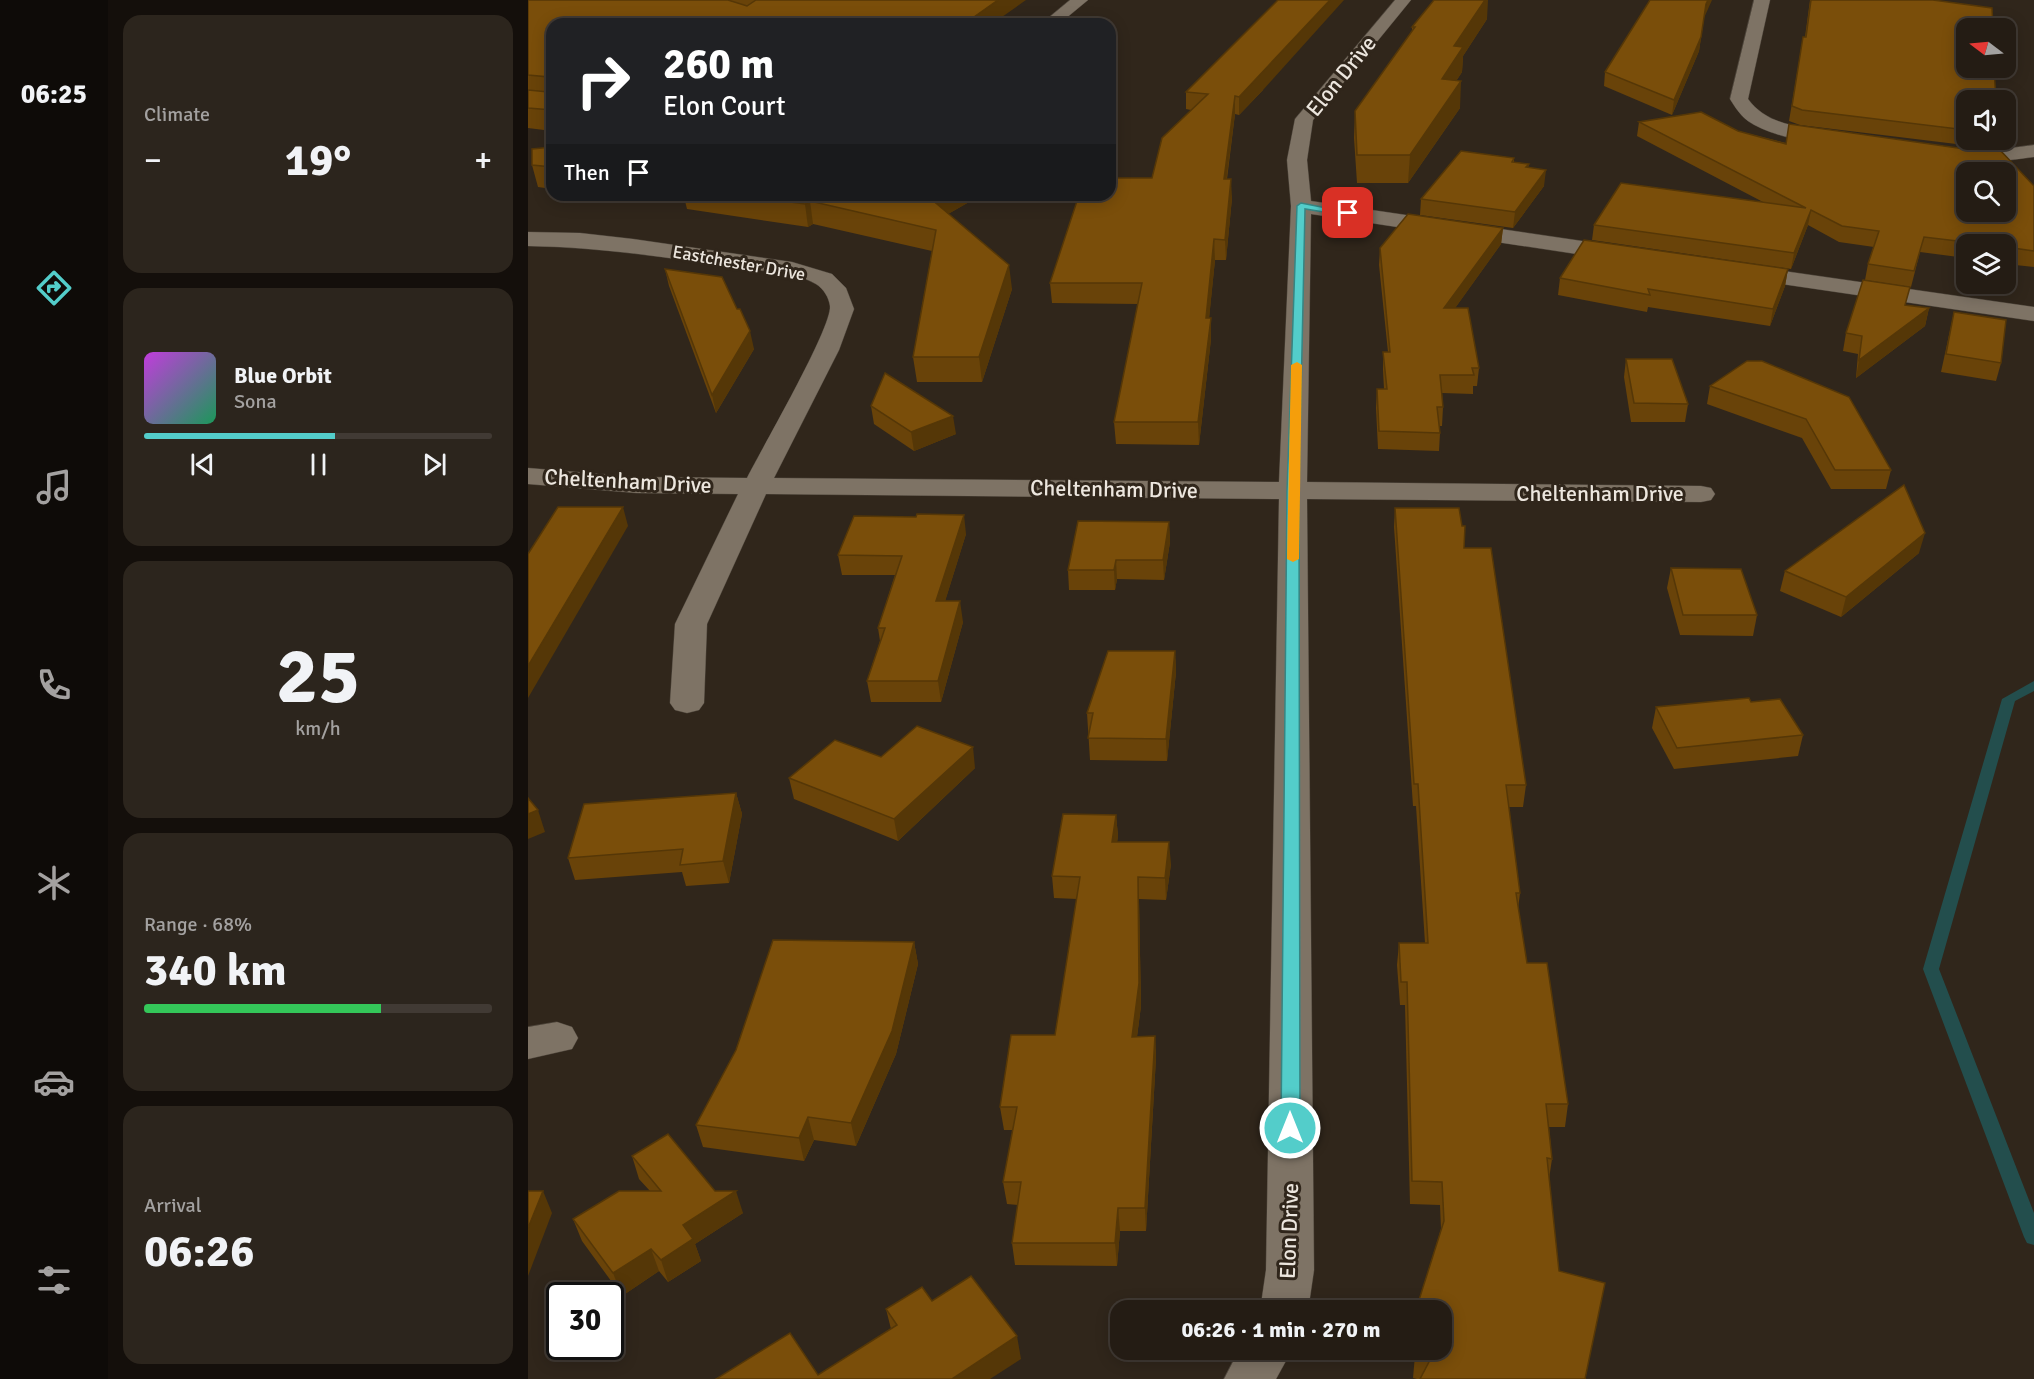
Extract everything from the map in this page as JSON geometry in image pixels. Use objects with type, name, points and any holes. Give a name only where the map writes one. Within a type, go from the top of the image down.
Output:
[{"type":"street","points":[[1057,18],[1080,0]]},
{"type":"street","name":"Elon Drive","points":[[1286,1300],[1290,1270],[1293,491],[1301,206],[1297,160],[1304,119],[1402,0]]},
{"type":"street","points":[[1762,0],[1739,99],[1744,108],[1773,126],[1797,133],[1856,141]]},
{"type":"street","points":[[1938,152],[1995,156],[2034,151]]},
{"type":"street","points":[[1301,206],[1644,257]]},
{"type":"street","name":"Eastchester Drive","points":[[528,238],[580,240],[792,269],[824,279],[838,293],[842,309],[826,350],[756,486],[691,624],[687,703]]},
{"type":"street","points":[[1726,270],[2034,315]]},
{"type":"street","name":"Cheltenham Drive","points":[[528,476],[637,485],[1701,494]]},
{"type":"street","points":[[1249,1379],[1261,1360]]},
{"type":"building","points":[[528,0],[728,0],[747,6],[756,0],[998,0],[972,18],[546,18],[546,77],[528,75]]},
{"type":"building","points":[[1278,0],[1330,0],[1239,97],[1235,96],[1224,179],[1231,179],[1225,240],[1214,239],[1206,318],[1211,318],[1198,422],[1114,422],[1142,283],[1050,283],[1077,201],[1116,201],[1116,178],[1152,178],[1162,138],[1208,94],[1186,92]]},
{"type":"building","points":[[1434,0],[1485,0],[1454,46],[1463,47],[1442,79],[1461,81],[1410,155],[1357,155],[1355,111],[1415,27],[1412,27]]},
{"type":"building","points":[[1650,0],[1708,0],[1701,37],[1674,100],[1605,72]]},
{"type":"building","points":[[1811,0],[1933,0],[1992,8],[1992,18],[1956,18],[1956,78],[1995,78],[1995,90],[1956,90],[1956,129],[1802,110],[1792,106],[1803,37],[1806,37]]},
{"type":"building","points":[[528,90],[546,92],[546,110],[528,108]]},
{"type":"building","points":[[1701,112],[1738,131],[1786,144],[1789,124],[1956,148],[1956,150],[2000,150],[2011,162],[1956,162],[1956,222],[2016,222],[2016,167],[2034,186],[2034,251],[2016,248],[2016,234],[1956,234],[1956,241],[1924,237],[1914,271],[1868,264],[1879,231],[1842,226],[1811,210],[1794,253],[1594,225],[1621,183],[1806,208],[1639,122]]},
{"type":"building","points":[[546,148],[546,166],[532,165],[532,149]]},
{"type":"building","points":[[1461,151],[1514,158],[1512,162],[1529,164],[1526,167],[1546,170],[1515,212],[1421,199]]},
{"type":"building","points":[[783,201],[810,201],[805,204]]},
{"type":"building","points":[[810,201],[933,201],[1009,265],[979,357],[913,357],[936,230]]},
{"type":"building","points":[[1408,214],[1503,228],[1444,308],[1468,308],[1479,368],[1472,368],[1474,375],[1440,375],[1443,407],[1437,407],[1440,433],[1379,431],[1377,389],[1387,389],[1383,352],[1390,352],[1380,248]]},
{"type":"building","points":[[1584,240],[1788,269],[1773,309],[1648,289],[1650,295],[1560,278]]},
{"type":"building","points":[[665,269],[722,277],[750,331],[712,395]]},
{"type":"building","points":[[1863,280],[1910,287],[1905,305],[1929,308],[1859,360],[1862,336],[1846,333]]},
{"type":"building","points":[[1954,312],[2006,320],[2001,363],[1946,354]]},
{"type":"building","points":[[1626,359],[1672,359],[1688,404],[1634,403]]},
{"type":"building","points":[[1747,361],[1762,361],[1849,397],[1891,470],[1835,470],[1806,419],[1710,386]]},
{"type":"building","points":[[885,373],[953,416],[911,432],[871,406]]},
{"type":"building","points":[[1904,485],[1925,533],[1846,597],[1785,571]]},
{"type":"building","points":[[558,507],[623,507],[528,666],[528,554]]},
{"type":"building","points":[[1395,508],[1459,508],[1462,526],[1465,526],[1464,548],[1491,548],[1526,785],[1506,785],[1520,893],[1516,893],[1527,963],[1547,963],[1568,1104],[1546,1104],[1552,1159],[1547,1158],[1559,1271],[1605,1283],[1585,1379],[1420,1379],[1430,1360],[1452,1360],[1452,1300],[1419,1300],[1444,1221],[1442,1182],[1412,1181],[1407,982],[1401,982],[1399,943],[1428,943],[1418,784],[1414,784]]},
{"type":"building","points":[[917,514],[964,515],[936,601],[960,601],[938,681],[867,681],[885,628],[878,628],[902,556],[838,555],[854,516],[916,517]]},
{"type":"building","points":[[1078,521],[1169,522],[1163,560],[1116,560],[1114,570],[1068,570]]},
{"type":"building","points":[[1671,568],[1741,569],[1757,615],[1683,615]]},
{"type":"building","points":[[1108,651],[1175,651],[1166,739],[1088,738],[1093,713],[1087,713]]},
{"type":"building","points":[[1749,698],[1751,702],[1780,699],[1803,735],[1677,748],[1656,707]]},
{"type":"building","points":[[917,726],[973,747],[894,819],[789,778],[835,740],[881,757]]},
{"type":"building","points":[[736,793],[723,861],[680,865],[683,849],[568,858],[584,804]]},
{"type":"building","points":[[528,798],[538,810],[528,814]]},
{"type":"building","points":[[1063,814],[1116,815],[1112,842],[1169,842],[1165,878],[1138,877],[1139,983],[1132,1037],[1155,1036],[1145,1208],[1118,1208],[1115,1243],[1012,1243],[1021,1182],[1003,1182],[1017,1107],[1000,1107],[1011,1035],[1055,1035],[1080,877],[1052,876]]},
{"type":"building","points":[[773,940],[914,942],[892,1031],[851,1123],[808,1117],[799,1138],[696,1125],[736,1050]]},
{"type":"building","points":[[668,1134],[715,1191],[736,1191],[683,1225],[693,1239],[661,1260],[651,1249],[613,1273],[573,1219],[619,1191],[661,1191],[632,1156]]},
{"type":"building","points":[[528,1191],[543,1191],[528,1228]]},
{"type":"building","points":[[971,1276],[1017,1336],[952,1379],[716,1379],[790,1333],[818,1375],[897,1325],[886,1309],[922,1287],[932,1301]]},
{"type":"waterway","points":[[2034,685],[2009,699],[1931,969],[2034,1237]]},
{"type":"slow traffic","points":[[1293,559],[1297,365]]},
{"type":"route","points":[[1290,1128],[1293,491],[1301,206],[1348,213]]}]
